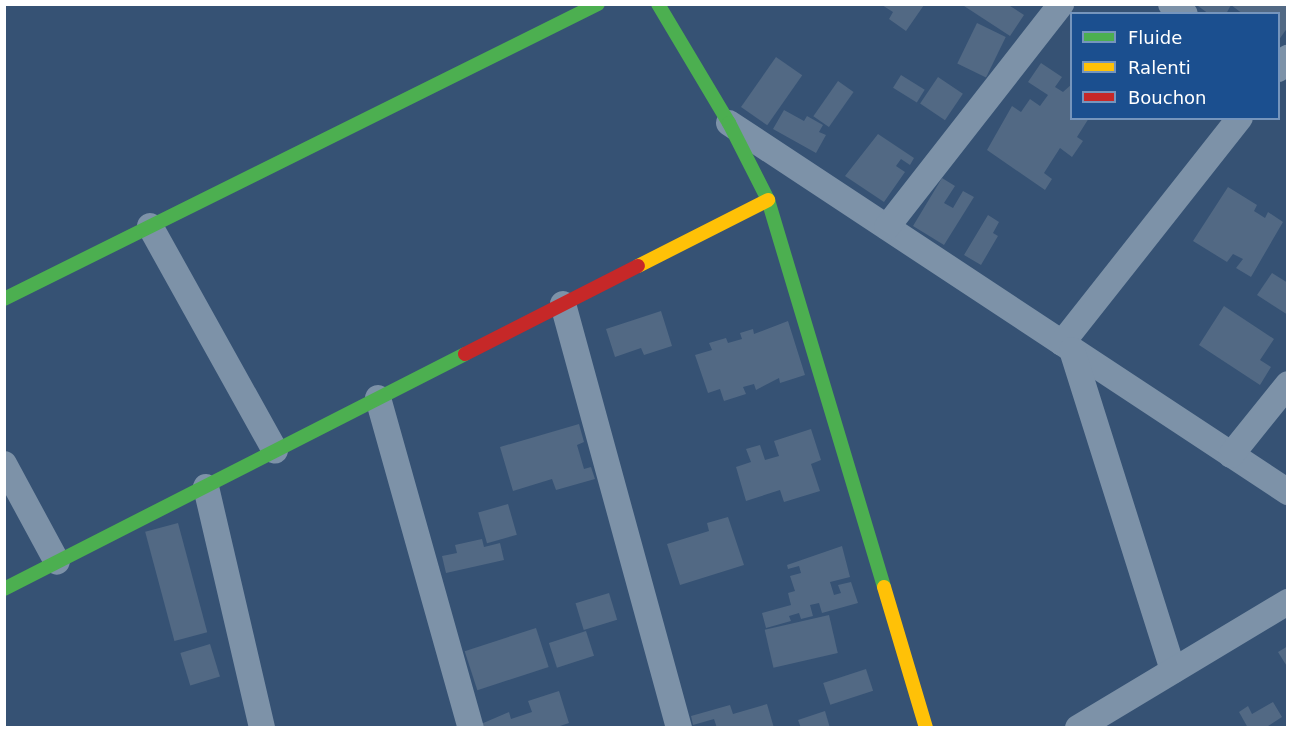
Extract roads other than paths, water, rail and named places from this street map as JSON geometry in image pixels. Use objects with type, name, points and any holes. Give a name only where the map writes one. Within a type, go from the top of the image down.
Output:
[{"type":"street","points":[[4,299],[598,4]]},
{"type":"street","points":[[658,4],[729,123],[768,200],[926,728]]},
{"type":"street","points":[[887,227],[1061,4]]},
{"type":"street","points":[[1067,346],[1238,120]]},
{"type":"street","points":[[729,123],[1287,492]]},
{"type":"street","points":[[4,589],[768,200]]},
{"type":"street","points":[[150,226],[275,451]]},
{"type":"street","points":[[564,304],[679,728]]},
{"type":"street","points":[[1067,346],[1173,670]]},
{"type":"street","points":[[1231,455],[1287,384]]},
{"type":"street","points":[[378,399],[471,728]]},
{"type":"street","points":[[4,464],[57,562]]},
{"type":"street","points":[[206,487],[262,728]]},
{"type":"street","points":[[1078,728],[1287,602]]}]
